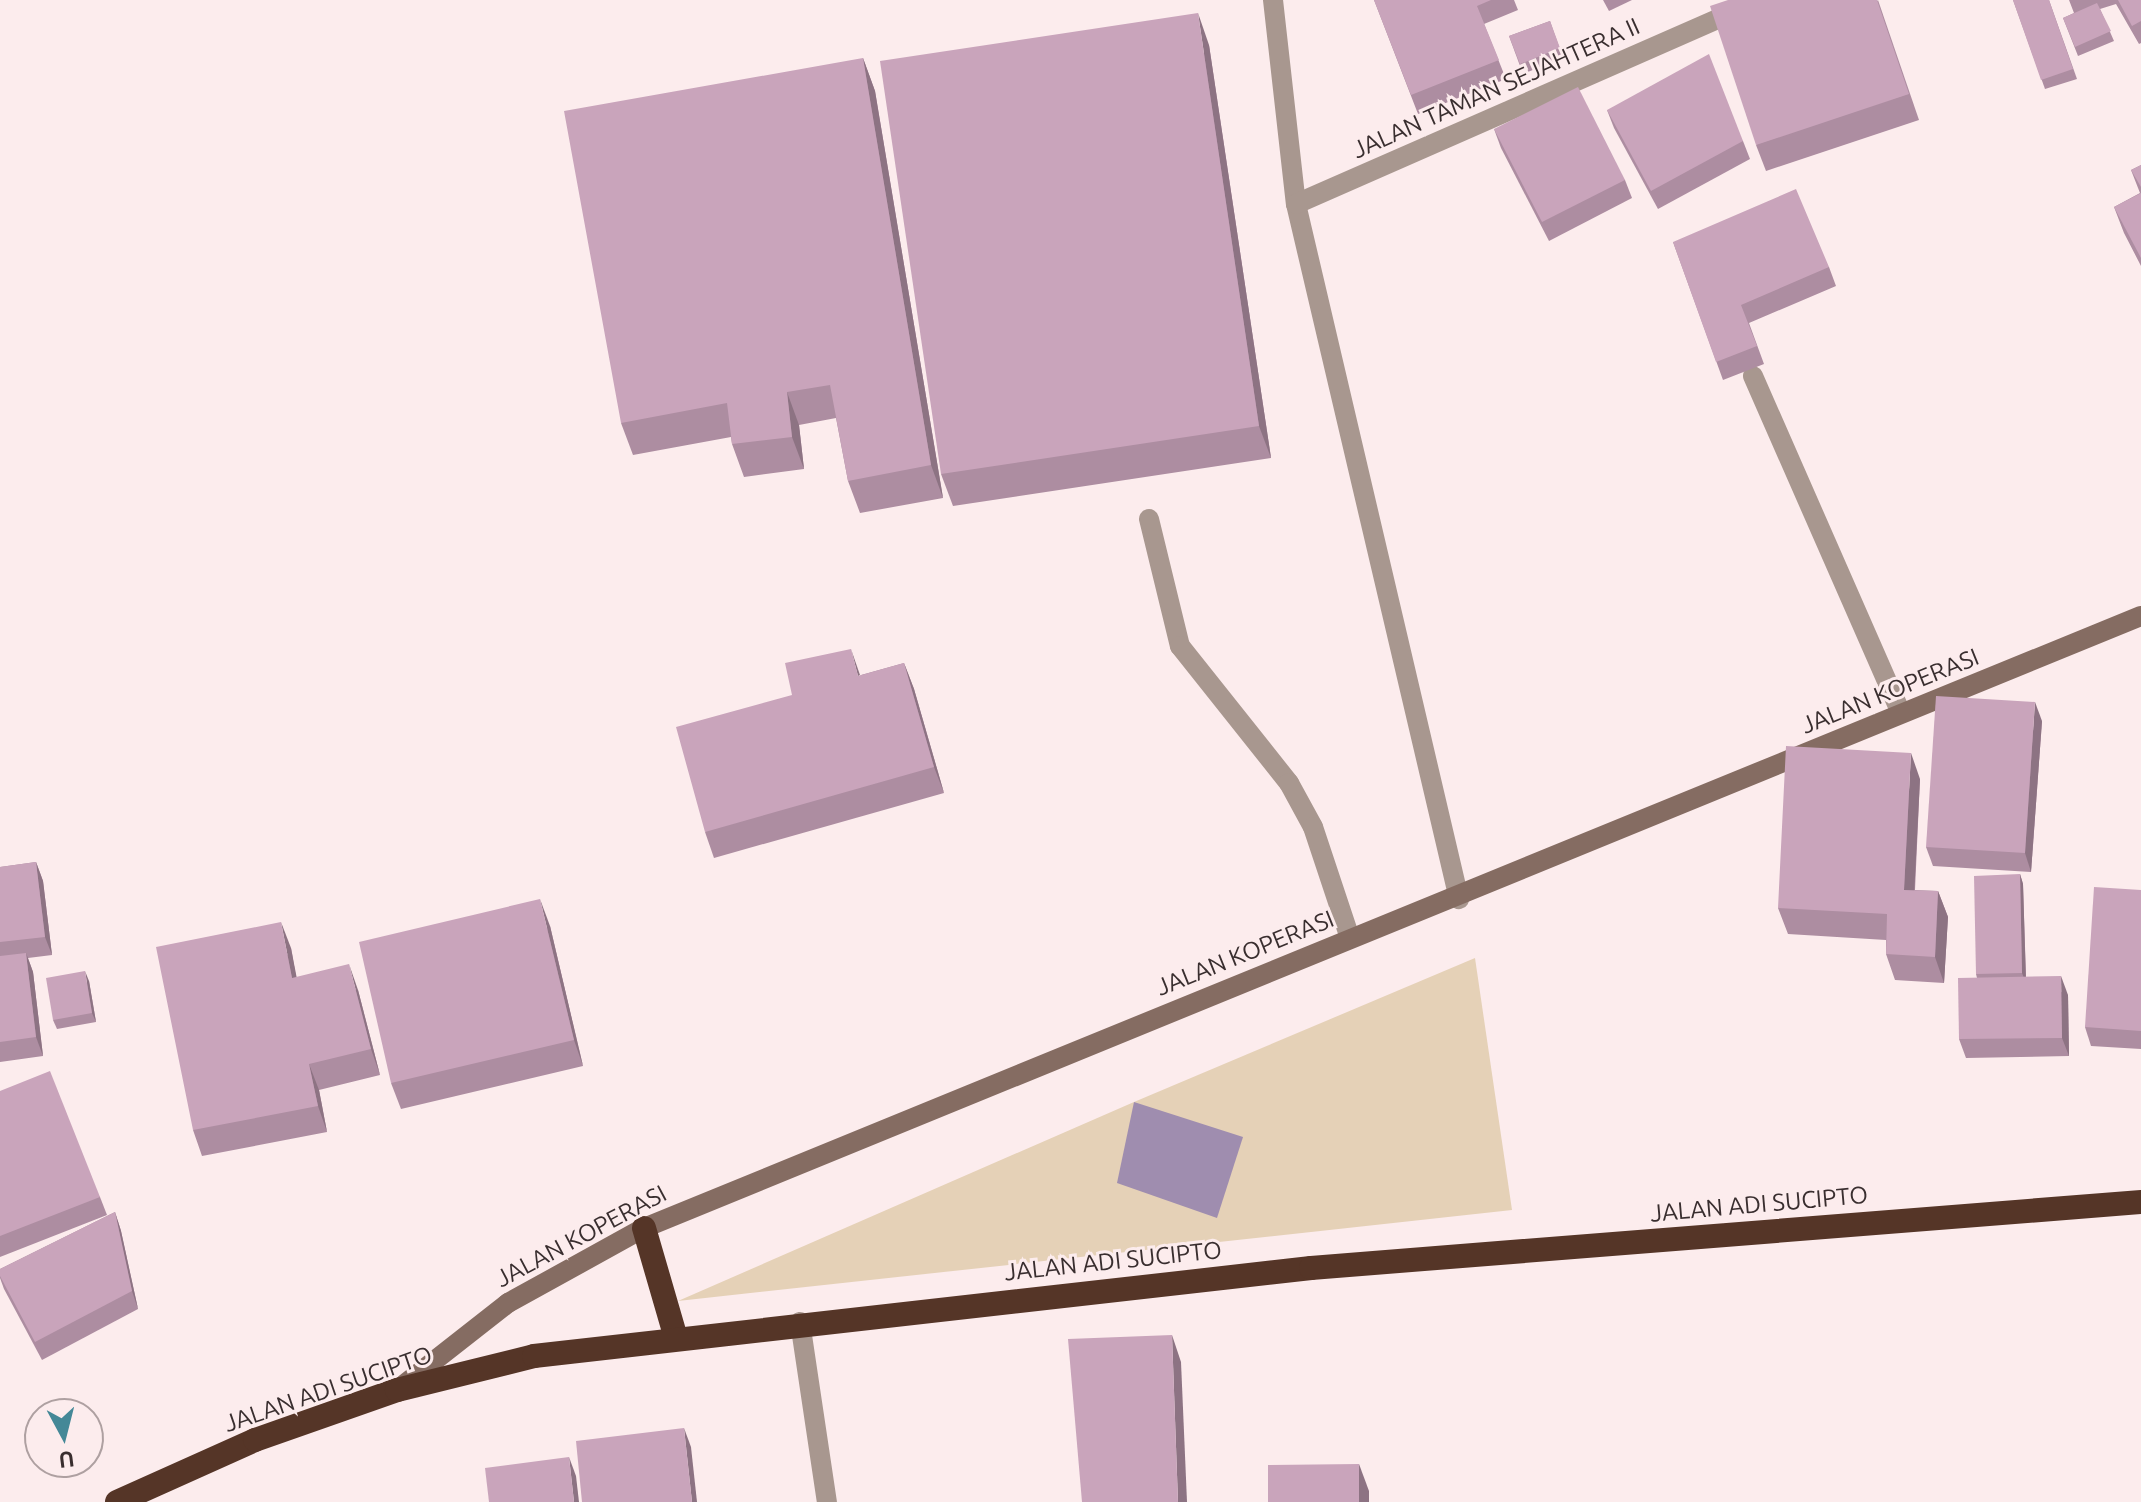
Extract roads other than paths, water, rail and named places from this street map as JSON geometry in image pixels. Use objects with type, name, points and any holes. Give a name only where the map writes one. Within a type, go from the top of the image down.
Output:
[{"type":"highway","name":"JALAN ADI SUCIPTO","points":[[117,1502],[255,1440],[397,1390],[534,1356],[675,1335],[1311,1268],[2141,1202]]},
{"type":"highway","points":[[644,1228],[675,1335]]},
{"type":"street","points":[[1273,0],[1296,204],[1459,899]]},
{"type":"street","name":"JALAN TAMAN SEJAHTERA II","points":[[1296,204],[1761,0]]},
{"type":"street","points":[[1753,376],[1901,713]]},
{"type":"street","points":[[1149,519],[1180,646],[1289,783],[1313,827],[1350,938]]},
{"type":"street","name":"JALAN KOPERASI","points":[[397,1390],[508,1303],[644,1228],[1350,938],[1459,899],[2141,616]]},
{"type":"street","points":[[800,1322],[827,1502]]}]
